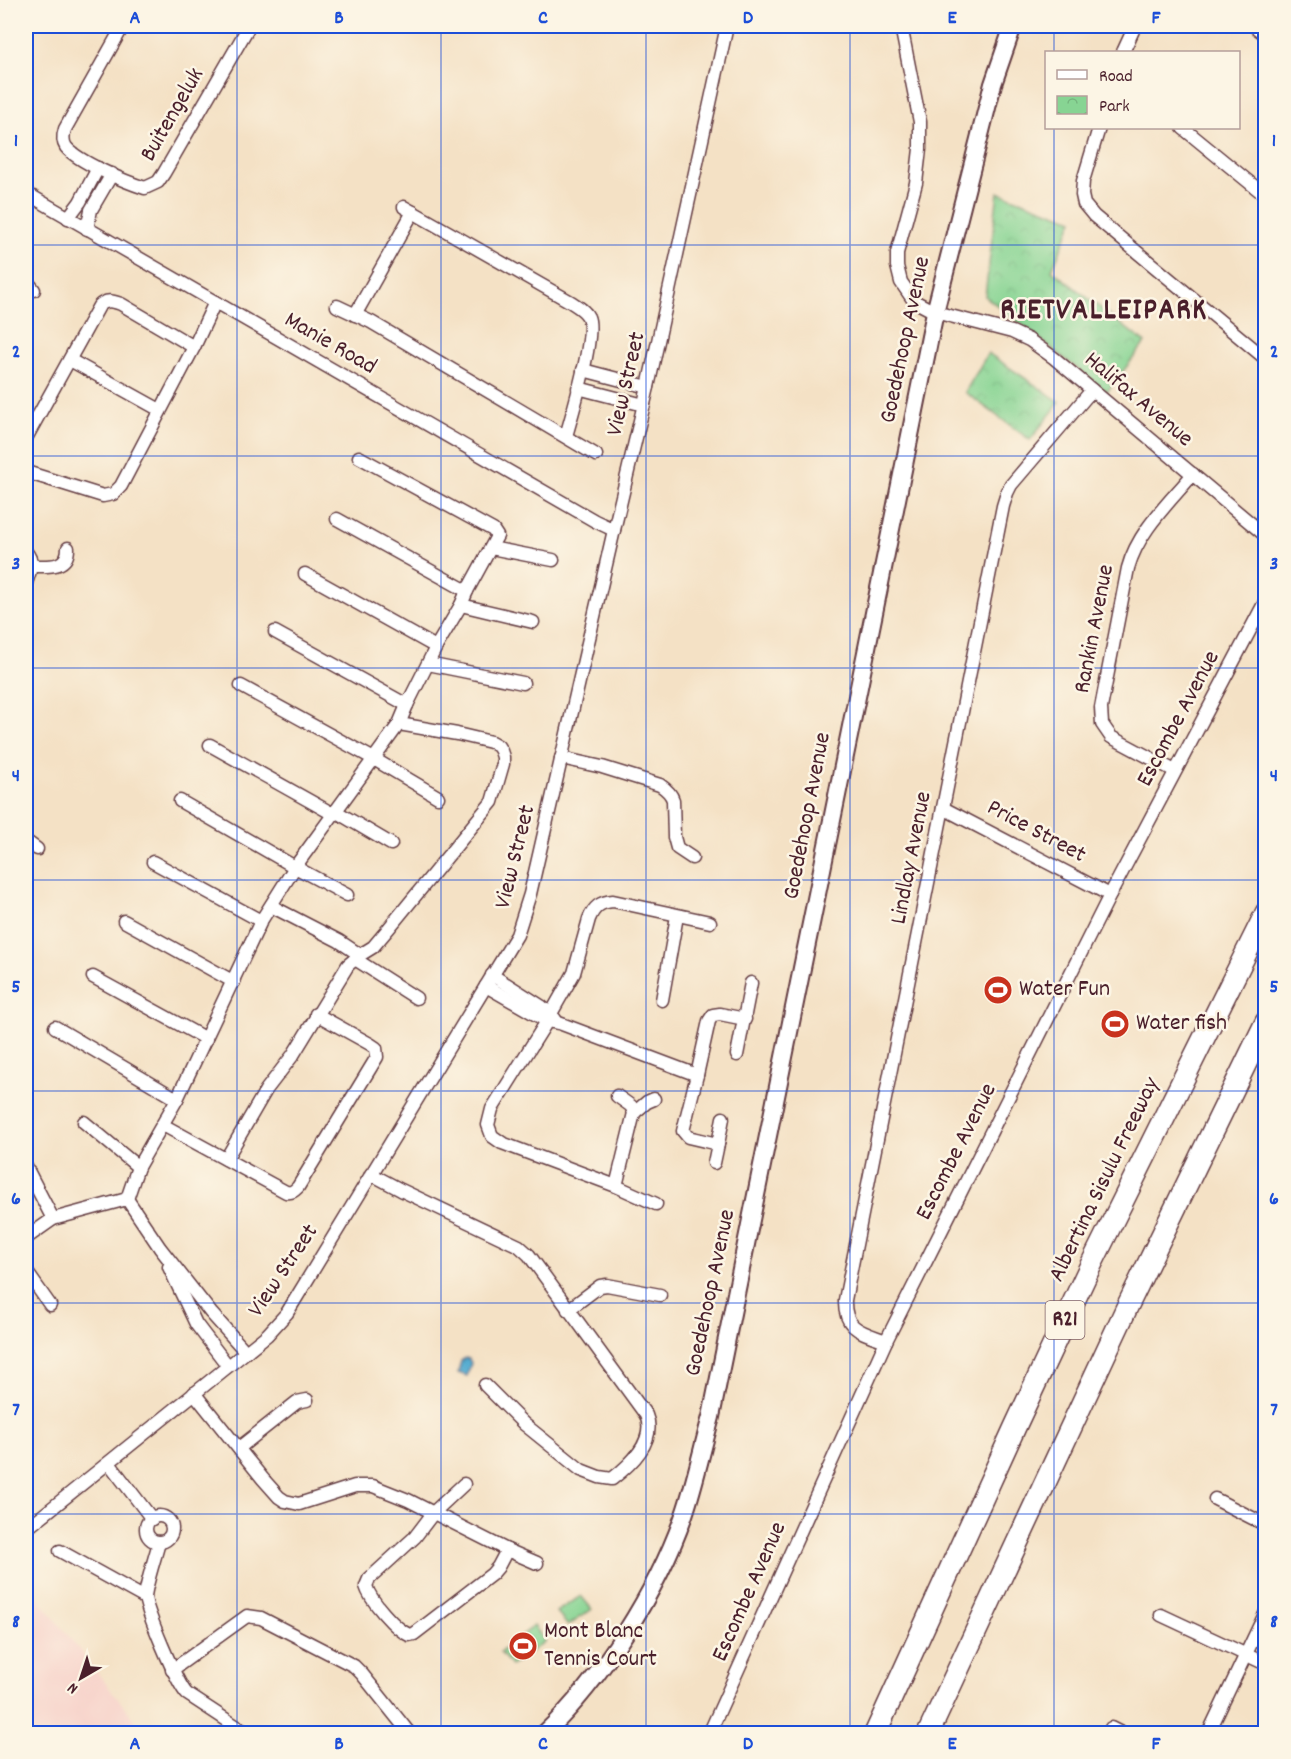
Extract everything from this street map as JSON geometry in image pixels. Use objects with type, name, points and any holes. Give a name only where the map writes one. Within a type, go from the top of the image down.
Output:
[{"type":"highway","name":"Albertina Sisulu Freeway","points":[[875,1734],[1083,1281],[1266,913]]},
{"type":"highway","name":"R21","points":[[928,1734],[1133,1295],[1266,1022]]},
{"type":"main road","name":"Goedehoop Avenue","points":[[544,1734],[579,1698],[638,1612],[664,1563],[684,1514],[711,1417],[935,312],[993,84],[1013,26]]},
{"type":"street","name":"Buitengeluk","points":[[123,26],[63,135],[63,140],[67,148],[98,168],[145,188],[158,182],[249,26]]},
{"type":"street","name":"View Street","points":[[26,1529],[267,1335],[287,1313],[517,935],[530,894],[644,405],[727,26]]},
{"type":"street","name":"Halifax Avenue","points":[[901,26],[920,123],[917,177],[897,253],[901,282],[910,298],[935,312],[1020,335],[1054,357],[1266,536]]},
{"type":"street","points":[[1124,51],[1136,26]]},
{"type":"street","points":[[1254,26],[1266,35]]},
{"type":"street","points":[[1099,129],[1083,181],[1084,204],[1094,216],[1128,245],[1266,359]]},
{"type":"street","points":[[1184,129],[1266,196]]},
{"type":"street","points":[[68,218],[80,202],[98,168]]},
{"type":"street","name":"Buitengeluk","points":[[87,229],[91,210],[112,174]]},
{"type":"street","name":"Manie Road","points":[[26,193],[595,522],[614,530]]},
{"type":"street","points":[[355,315],[408,209],[582,309],[589,318],[590,334],[583,370],[566,436]]},
{"type":"street","points":[[26,438],[103,302],[110,300],[121,304],[194,346]]},
{"type":"street","points":[[26,472],[103,496],[113,494],[122,486],[215,302]]},
{"type":"street","points":[[337,306],[371,322],[596,455]]},
{"type":"street","points":[[70,360],[160,410]]},
{"type":"street","points":[[583,370],[648,387]]},
{"type":"street","points":[[578,388],[644,405]]},
{"type":"street","name":"Lindlay Avenue","points":[[886,1341],[856,1330],[846,1316],[845,1300],[1007,493],[1016,478],[1092,390]]},
{"type":"street","points":[[127,1199],[138,1167],[177,1099],[261,921],[295,867],[399,724],[436,647],[497,536],[493,530],[359,457]]},
{"type":"street","name":"Rankin Avenue","points":[[1176,771],[1111,737],[1102,724],[1101,708],[1128,568],[1134,551],[1143,535],[1192,474]]},
{"type":"street","points":[[337,519],[467,591]]},
{"type":"street","points":[[32,566],[59,564],[67,558],[68,548]]},
{"type":"street","points":[[491,548],[553,560]]},
{"type":"street","points":[[26,552],[31,558],[32,566],[26,583]]},
{"type":"street","points":[[305,574],[436,647]]},
{"type":"street","name":"Escombe Avenue","points":[[709,1734],[886,1341],[1110,895],[1266,600]]},
{"type":"street","points":[[461,605],[532,622]]},
{"type":"street","points":[[275,632],[407,705]]},
{"type":"street","points":[[428,664],[523,683]]},
{"type":"street","points":[[241,686],[438,797]]},
{"type":"street","points":[[226,1159],[266,1090],[293,1055],[348,965],[373,946],[389,928],[492,802],[503,764],[503,757],[498,746],[491,742],[457,734],[399,724]]},
{"type":"street","points":[[210,745],[392,844]]},
{"type":"street","points":[[561,758],[602,767],[660,785],[667,790],[673,800],[674,837],[677,848],[692,858]]},
{"type":"street","points":[[180,801],[347,895]]},
{"type":"street","name":"Price Street","points":[[943,807],[1110,895]]},
{"type":"street","points":[[26,841],[37,849]]},
{"type":"street","points":[[153,862],[261,921]]},
{"type":"street","points":[[656,1204],[616,1186],[502,1143],[492,1136],[488,1125],[492,1109],[552,1019],[578,965],[589,919],[598,905],[604,901],[613,901],[710,922]]},
{"type":"street","points":[[271,906],[339,941],[357,957],[416,998]]},
{"type":"street","points":[[662,1000],[677,916]]},
{"type":"street","points":[[124,921],[234,982]]},
{"type":"street","points":[[93,977],[206,1039]]},
{"type":"street","points":[[489,981],[541,1006],[552,1019],[697,1076]]},
{"type":"street","points":[[737,1055],[752,983]]},
{"type":"street","points":[[163,1125],[290,1193],[298,1187],[377,1058],[376,1048],[316,1014]]},
{"type":"street","points":[[718,1144],[688,1137],[682,1131],[709,1021],[713,1015],[720,1014],[745,1019]]},
{"type":"street","points":[[56,1027],[177,1099]]},
{"type":"street","points":[[616,1186],[634,1113],[632,1106],[617,1096]]},
{"type":"street","points":[[634,1113],[654,1099]]},
{"type":"street","points":[[714,1163],[723,1118]]},
{"type":"street","points":[[84,1122],[138,1167]]},
{"type":"street","points":[[26,1167],[53,1219]]},
{"type":"street","points":[[371,1174],[519,1246],[529,1255],[646,1415],[649,1429],[641,1449],[629,1466],[612,1479],[599,1477],[581,1470],[524,1424],[485,1385]]},
{"type":"street","points":[[26,1238],[53,1219],[127,1199]]},
{"type":"street","points":[[127,1199],[160,1248],[211,1313],[246,1352]]},
{"type":"street","points":[[160,1248],[196,1324],[228,1366]]},
{"type":"street","points":[[26,1271],[50,1305]]},
{"type":"street","points":[[568,1310],[600,1286],[607,1285],[660,1294]]},
{"type":"street","points":[[194,1393],[279,1497],[292,1503],[306,1502],[355,1486],[373,1486],[392,1492],[537,1563]]},
{"type":"street","points":[[239,1448],[297,1402],[307,1400]]},
{"type":"street","points":[[108,1463],[152,1519]]},
{"type":"street","points":[[464,1484],[434,1512],[415,1537],[369,1579],[366,1586],[371,1597],[398,1628],[409,1635],[414,1634],[492,1574],[507,1550]]},
{"type":"street","points":[[1215,1499],[1266,1525]]},
{"type":"street","points":[[164,1518],[170,1523],[172,1531],[169,1538],[159,1542],[153,1541],[147,1534],[147,1526],[152,1519],[164,1518]]},
{"type":"street","points":[[159,1542],[145,1598],[172,1670],[187,1694],[248,1734]]},
{"type":"street","points":[[60,1551],[145,1598]]},
{"type":"street","points":[[1208,1734],[1266,1612]]},
{"type":"street","points":[[1161,1615],[1266,1664]]},
{"type":"street","points":[[172,1670],[247,1616],[254,1616],[354,1666],[410,1734]]},
{"type":"shaded area","points":[[26,1582],[80,1651],[145,1733],[26,1733]]},
{"type":"green space","points":[[998,192],[1073,220],[1052,270],[1145,343],[1107,392],[985,296]]},
{"type":"green space","points":[[988,353],[1060,402],[1030,440],[965,392]]},
{"type":"green space","points":[[581,1596],[592,1609],[568,1626],[556,1612]]},
{"type":"green space","name":"Mont Blanc Tennis Court","points":[[534,1626],[545,1641],[511,1666],[500,1652]]},
{"type":"water","points":[[465,1358],[471,1363],[467,1376],[458,1373],[461,1361]]},
{"type":"place","name":"Water Fun","points":[[998,990]]},
{"type":"place","name":"Water fish","points":[[1115,1024]]},
{"type":"place","name":"Mont Blanc Tennis Court","points":[[523,1646]]},
{"type":"district","name":"RIETVALLEIPARK","points":[[1104,312]]}]
